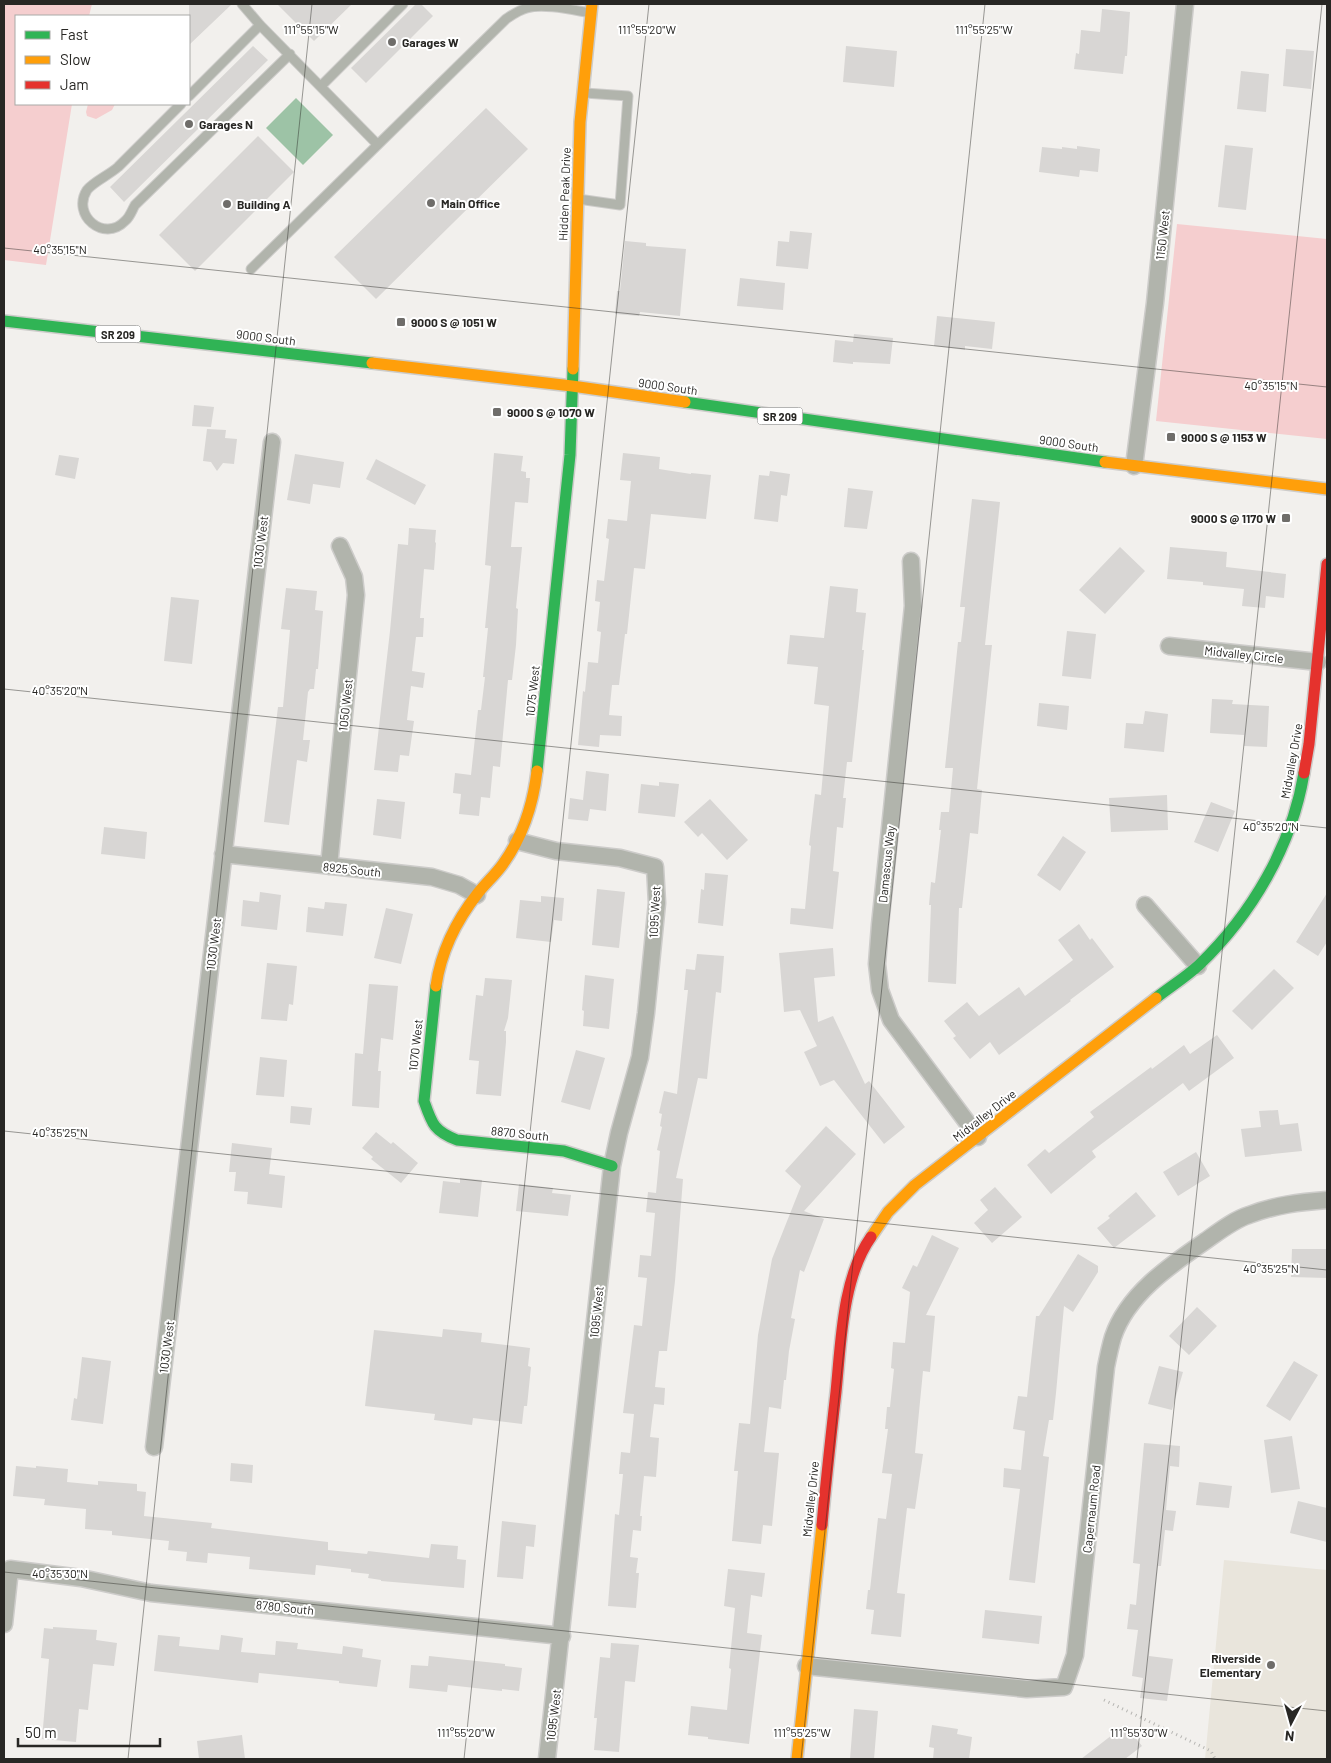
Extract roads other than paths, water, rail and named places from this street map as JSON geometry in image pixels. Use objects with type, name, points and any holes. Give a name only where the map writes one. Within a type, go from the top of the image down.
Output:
[{"type":"street","name":"1150 West","points":[[1134,466],[1154,303],[1185,4]]},
{"type":"street","name":"Hidden Peak Drive","points":[[572,386],[580,122],[591,8]]},
{"type":"street","name":"9000 South","points":[[5,324],[572,386],[1134,466],[1327,489]]},
{"type":"street","name":"1075 West","points":[[438,972],[445,948],[458,922],[477,895],[503,864],[517,840],[528,816],[532,799],[538,765],[570,455],[572,386]]},
{"type":"street","name":"1030 West","points":[[154,1447],[272,442]]},
{"type":"street","name":"1050 West","points":[[329,866],[356,596],[354,577],[340,546]]},
{"type":"street","name":"Damascus Way","points":[[910,561],[913,606],[880,925],[877,964],[880,990],[891,1020],[978,1138]]},
{"type":"street","name":"Midvalley Drive","points":[[797,1759],[842,1330],[849,1287],[865,1246],[888,1212],[915,1185],[1198,966],[1237,924],[1269,875],[1289,830],[1304,778],[1318,662],[1327,564]]},
{"type":"street","name":"Midvalley Circle","points":[[1169,646],[1318,662]]},
{"type":"street","name":"1095 West","points":[[517,840],[556,851],[620,858],[655,868],[657,902],[640,1057],[612,1166],[562,1636],[547,1759]]},
{"type":"street","name":"8925 South","points":[[223,854],[432,877],[459,885],[477,895]]},
{"type":"street","points":[[1144,905],[1198,966]]},
{"type":"street","name":"1070 West","points":[[430,1119],[424,1101],[425,1080],[438,972]]},
{"type":"street","name":"8870 South","points":[[430,1119],[442,1134],[457,1140],[564,1151],[612,1166]]},
{"type":"street","name":"Capernaum Road","points":[[806,1666],[1026,1689],[1064,1688],[1075,1655],[1106,1367],[1114,1336],[1126,1314],[1143,1291],[1176,1262],[1215,1235],[1248,1215],[1290,1203],[1327,1200]]},
{"type":"street","name":"8780 South","points":[[4,1624],[10,1569],[81,1578],[150,1593],[562,1636]]},
{"type":"lane","points":[[242,4],[260,25],[378,144]]},
{"type":"lane","points":[[321,86],[403,4]]},
{"type":"lane","points":[[251,269],[506,19],[516,12],[529,7],[544,5],[591,8]]},
{"type":"lane","points":[[190,95],[260,25]]},
{"type":"lane","points":[[180,105],[112,172],[87,190],[83,201],[84,213],[90,223],[98,228],[110,229],[126,221],[135,205],[290,54]]},
{"type":"lane","points":[[578,199],[620,205],[628,96],[582,93]]},
{"type":"place","name":"Garages W","points":[[392,42]]},
{"type":"place","name":"Garages N","points":[[189,124]]},
{"type":"place","name":"Main Office","points":[[431,203]]},
{"type":"place","name":"Building A","points":[[227,204]]},
{"type":"place","name":"9000 S @ 1051 W","points":[[401,322]]},
{"type":"place","name":"9000 S @ 1070 W","points":[[497,412]]},
{"type":"place","name":"9000 S @ 1153 W","points":[[1171,437]]},
{"type":"place","name":"9000 S @ 1170 W","points":[[1286,518]]},
{"type":"place","name":"Riverside Elementary","points":[[1271,1665]]}]
